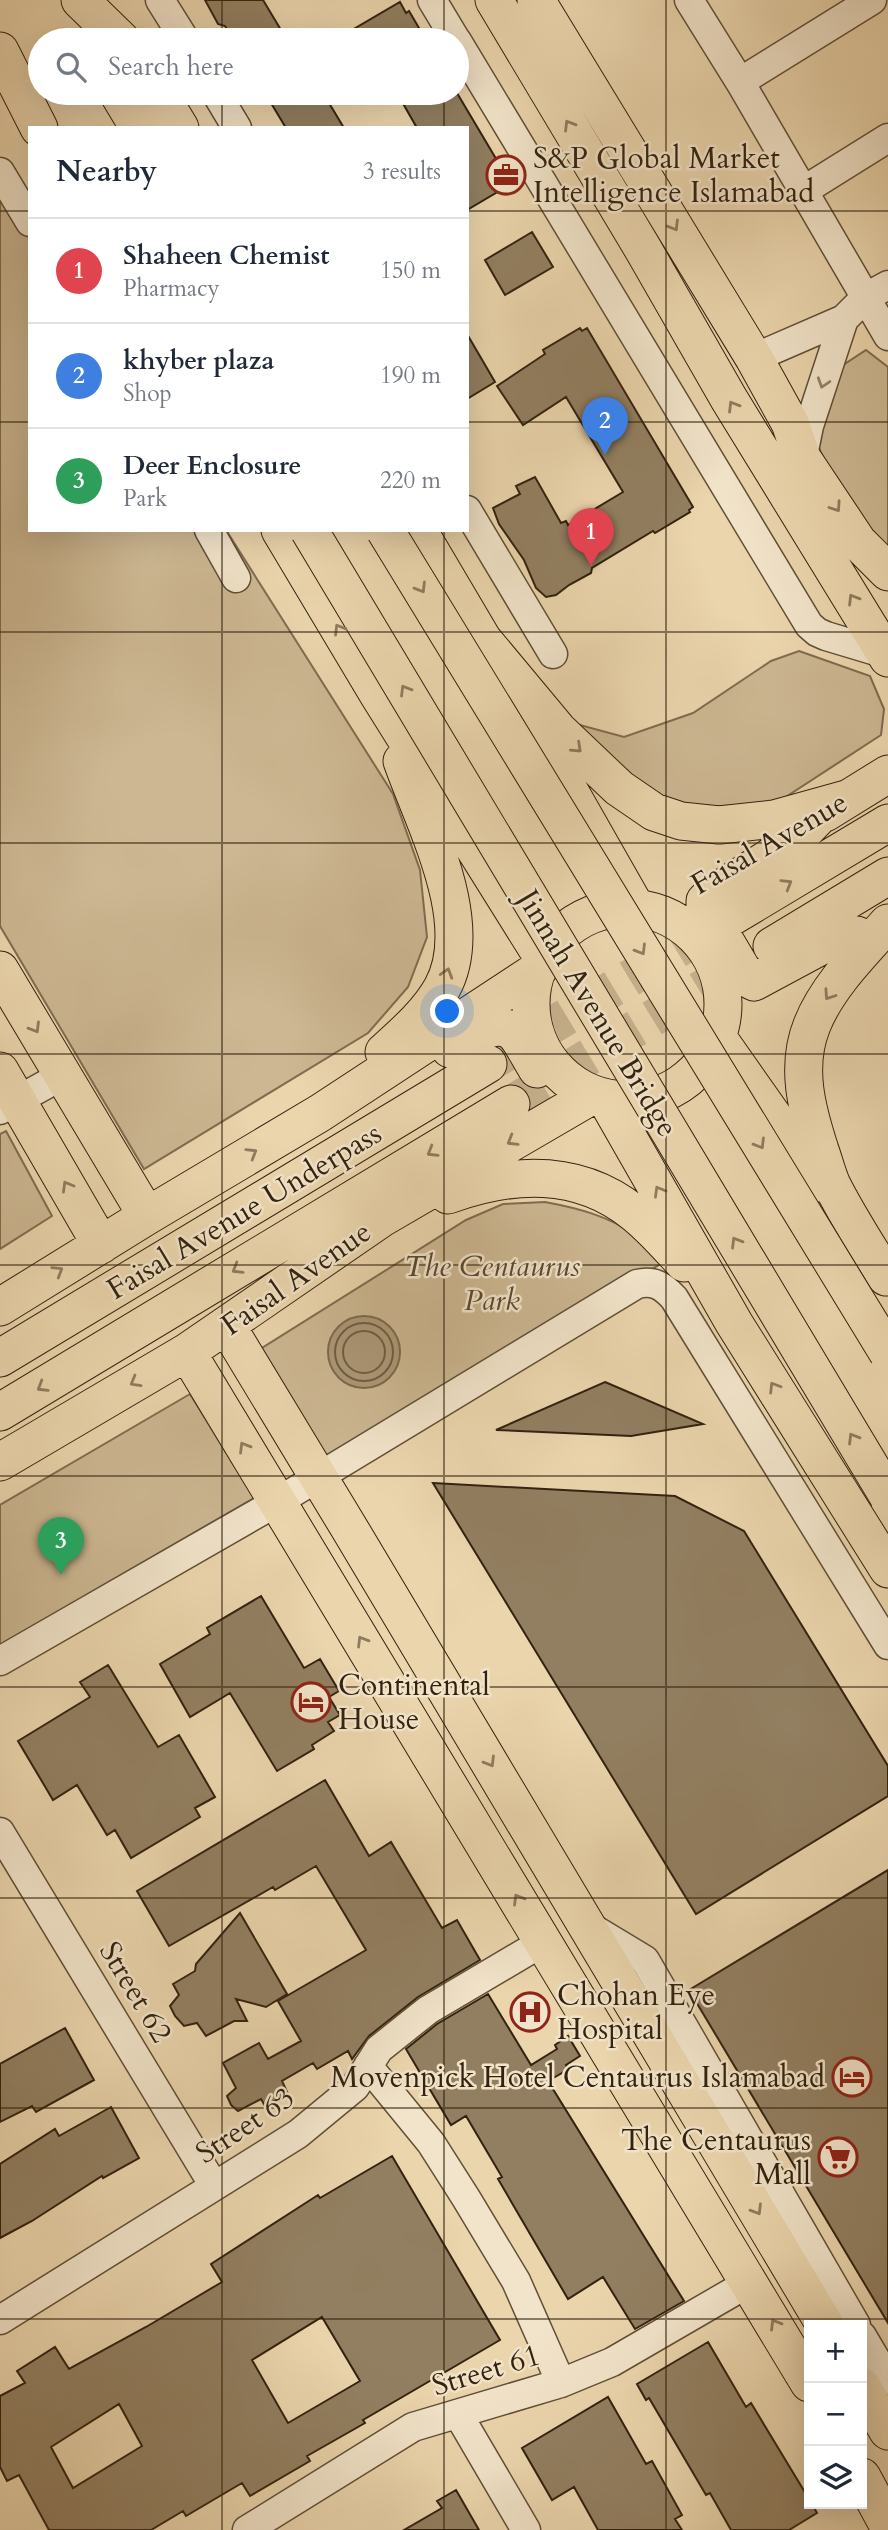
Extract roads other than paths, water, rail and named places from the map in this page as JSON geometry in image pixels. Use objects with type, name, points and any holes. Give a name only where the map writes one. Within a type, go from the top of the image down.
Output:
[{"type":"main road","points":[[61,0],[78,28]]},
{"type":"main road","points":[[80,0],[109,28]]},
{"type":"main road","points":[[494,0],[729,399],[887,656]]},
{"type":"main road","points":[[536,0],[754,358],[790,423],[802,458],[858,542],[888,572]]},
{"type":"main road","points":[[0,27],[28,67]]},
{"type":"main road","points":[[0,51],[38,126]]},
{"type":"main road","points":[[53,105],[66,126]]},
{"type":"main road","points":[[125,105],[138,126]]},
{"type":"main road","points":[[166,105],[179,126]]},
{"type":"main road","points":[[0,1307],[320,1113],[540,964],[560,936],[582,919],[608,910],[643,909],[677,921],[699,940],[715,964],[723,992],[720,1030],[705,1062],[685,1082],[661,1095],[634,1101],[600,1097],[567,1080],[547,1057],[534,1029],[531,999],[540,964],[281,532]]},
{"type":"main road","name":"Jinnah Avenue Bridge","points":[[310,532],[888,1496]]},
{"type":"main road","points":[[386,532],[888,1353]]},
{"type":"main road","points":[[419,532],[643,909]]},
{"type":"main road","points":[[485,641],[559,731],[619,788],[654,812],[681,821],[719,825],[775,819],[831,808]]},
{"type":"main road","points":[[320,1113],[414,1024],[442,988],[450,968],[454,921],[450,892],[379,694]]},
{"type":"main road","name":"Faisal Avenue","points":[[643,909],[831,808],[888,774]]},
{"type":"main road","points":[[831,808],[794,842],[710,896],[705,901],[705,907],[747,978],[754,982],[834,939],[873,929]]},
{"type":"main road","points":[[728,919],[888,823]]},
{"type":"main road","points":[[752,958],[888,876]]},
{"type":"main road","points":[[720,1030],[873,929],[888,916]]},
{"type":"main road","points":[[873,929],[858,956],[826,998],[812,1025],[803,1058],[804,1089],[813,1127],[832,1184],[887,1279]]},
{"type":"main road","points":[[0,970],[147,1216]]},
{"type":"main road","points":[[320,1113],[400,1079],[475,1034],[494,1028],[505,1028],[514,1033],[541,1075],[548,1092],[545,1122]]},
{"type":"main road","points":[[720,1030],[887,1279]]},
{"type":"main road","name":"Faisal Avenue Underpass","points":[[0,1358],[488,1064]]},
{"type":"main road","points":[[6,1094],[101,1245]]},
{"type":"main road","points":[[600,1097],[734,1323],[888,1569]]},
{"type":"main road","name":"Faisal Avenue","points":[[0,1462],[187,1352],[382,1218],[545,1122],[600,1097]]},
{"type":"main road","name":"Faisal Avenue Underpass","points":[[0,1412],[511,1104]]},
{"type":"main road","points":[[382,1218],[475,1185],[512,1178],[554,1178],[587,1185],[608,1194],[645,1223],[734,1323]]},
{"type":"main road","points":[[227,1326],[822,2320]]},
{"type":"main road","points":[[187,1352],[750,2282],[804,2361]]},
{"type":"main road","points":[[309,1555],[348,1525]]},
{"type":"main road","points":[[867,2395],[888,2431]]},
{"type":"main road","points":[[867,2486],[888,2525]]},
{"type":"street","points":[[160,0],[178,28]]},
{"type":"street","points":[[432,0],[448,28]]},
{"type":"street","points":[[689,0],[803,191],[877,291],[888,336]]},
{"type":"street","points":[[740,82],[872,0]]},
{"type":"street","points":[[469,63],[809,625],[826,636],[887,656]]},
{"type":"street","points":[[223,105],[236,126]]},
{"type":"street","points":[[803,191],[888,138]]},
{"type":"street","points":[[0,172],[28,219]]},
{"type":"street","points":[[754,358],[844,318],[877,291]]},
{"type":"street","points":[[789,496],[802,458],[808,426],[844,318]]},
{"type":"street","points":[[469,513],[553,654]]},
{"type":"street","points":[[210,532],[236,578]]},
{"type":"street","points":[[6,1094],[63,1075]]},
{"type":"street","points":[[0,1661],[277,1502],[638,1284],[646,1282],[657,1283],[674,1298],[888,1645]]},
{"type":"street","name":"Street 62","points":[[0,1832],[214,2186]]},
{"type":"street","points":[[587,1926],[645,1960],[853,2320]]},
{"type":"street","name":"Street 63","points":[[0,2320],[298,2134],[355,2087],[379,2049],[428,2010],[543,1941]]},
{"type":"street","points":[[368,2066],[431,2143],[466,2198],[516,2281],[561,2383]]},
{"type":"street","name":"Street 61","points":[[250,2529],[412,2427],[561,2383],[612,2362],[750,2282]]},
{"type":"street","points":[[867,2344],[888,2380]]},
{"type":"street","points":[[458,2414],[526,2530]]},
{"type":"water","points":[[371,1316],[390,1326],[398,1338],[398,1366],[390,1378],[378,1386],[357,1388],[338,1378],[330,1366],[328,1345],[338,1326],[350,1318]]},
{"type":"tunnel","points":[[488,1064],[728,919]]},
{"type":"tunnel","points":[[511,1104],[752,958]]},
{"type":"place","name":"S&P Global Market Intelligence Islamabad","points":[[506,175]]},
{"type":"place","name":"khyber plaza","points":[[605,455]]},
{"type":"place","name":"Shaheen Chemist","points":[[591,566]]},
{"type":"place","name":"Deer Enclosure","points":[[61,1575]]},
{"type":"place","name":"Continental House","points":[[311,1702]]},
{"type":"place","name":"Chohan Eye Hospital","points":[[530,2012]]},
{"type":"place","name":"Movenpick Hotel Centaurus Islamabad","points":[[852,2077]]},
{"type":"place","name":"The Centaurus Mall","points":[[838,2157]]},
{"type":"park label","name":"The Centaurus Park","points":[[492,1283]]}]
